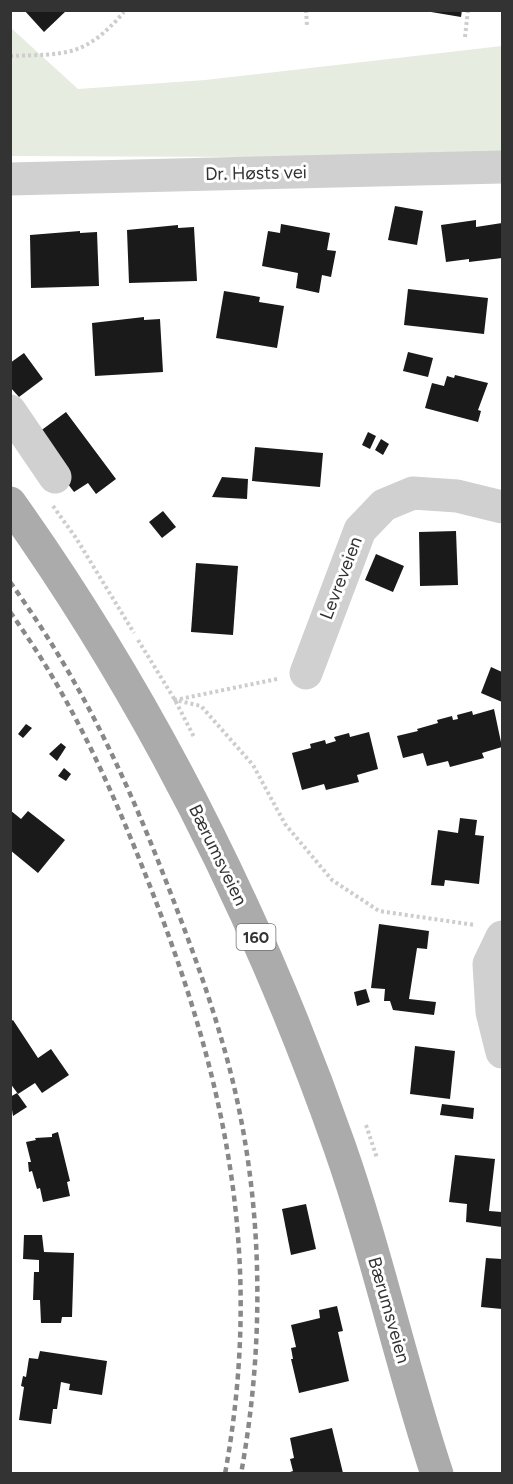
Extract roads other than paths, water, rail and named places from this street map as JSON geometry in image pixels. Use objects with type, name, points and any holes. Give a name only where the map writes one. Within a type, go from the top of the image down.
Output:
[{"type":"main road","name":"Bærumsveien","points":[[10,502],[82,610],[168,754],[242,904],[309,1064],[340,1148],[416,1410],[437,1473]]},
{"type":"main road","name":"Bærumsveien","points":[[416,1410],[421,1473]]},
{"type":"street","name":"Dr. Høsts vei","points":[[10,179],[502,167]]},
{"type":"street","points":[[10,411],[55,477]]},
{"type":"street","name":"Levreveien","points":[[306,673],[360,530],[384,505],[413,493],[457,496],[502,507]]},
{"type":"street","points":[[502,938],[489,964],[492,1012],[502,1052]]},
{"type":"railway","points":[[10,582],[78,688],[132,798],[202,978],[236,1094],[246,1147],[257,1256],[255,1366],[241,1474]]},
{"type":"railway","points":[[10,612],[31,642],[68,705],[116,803],[172,946],[216,1093],[230,1166],[238,1240],[241,1316],[236,1394],[225,1474]]}]
